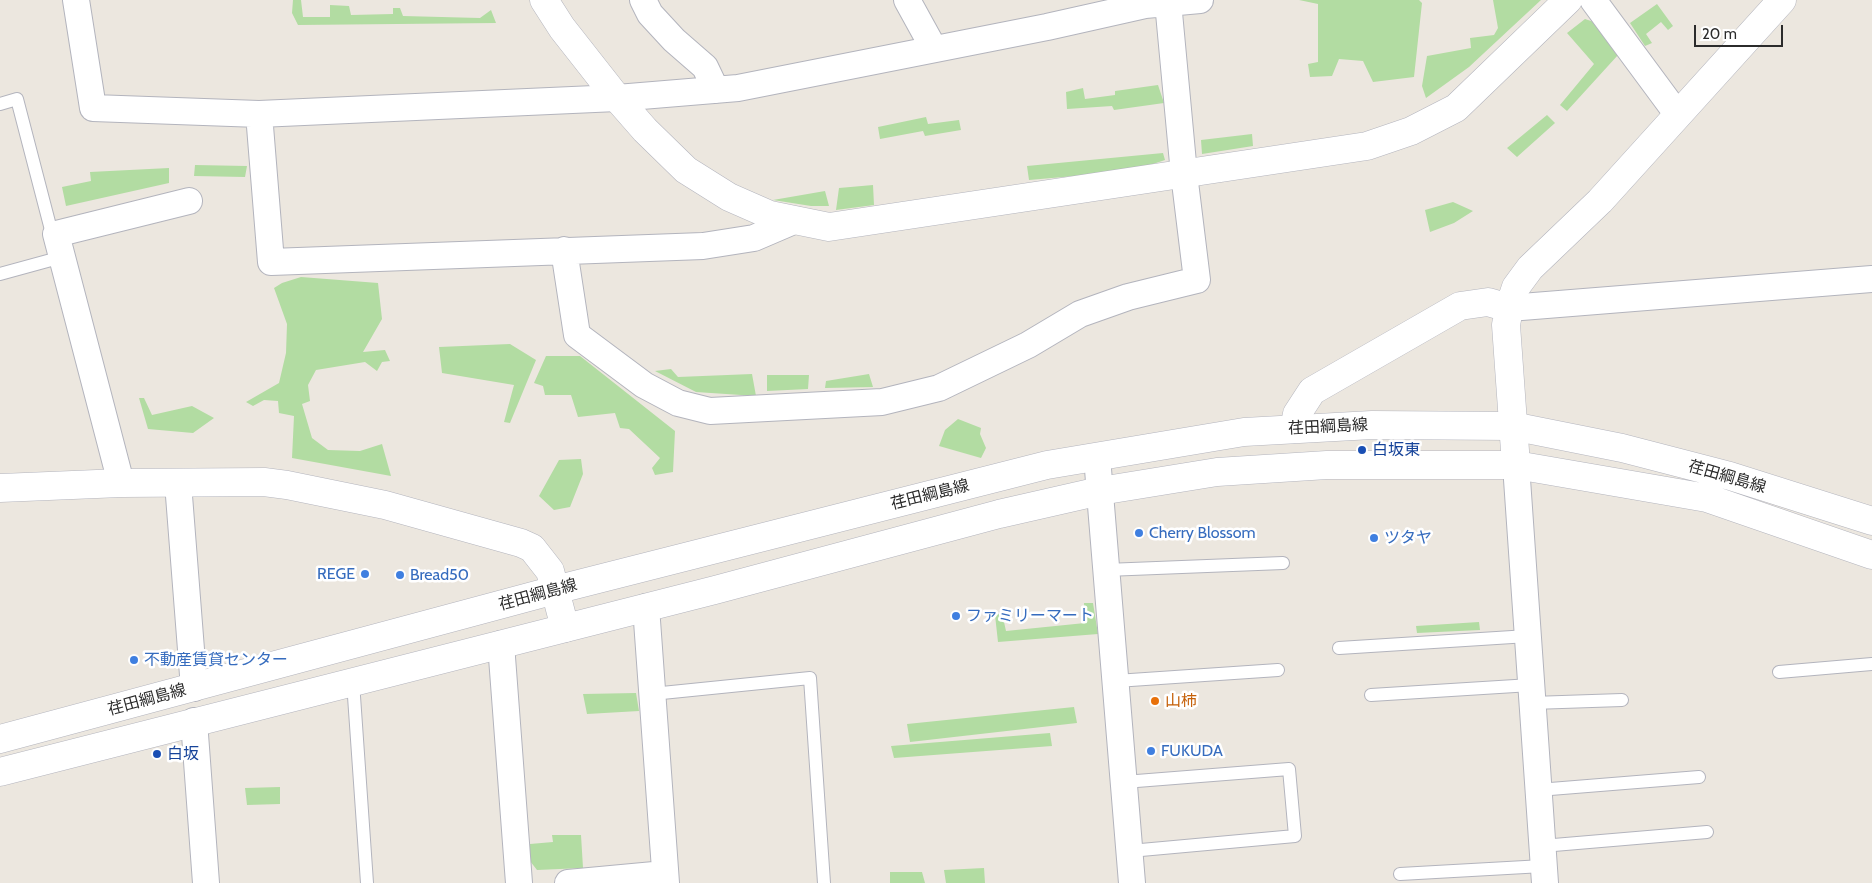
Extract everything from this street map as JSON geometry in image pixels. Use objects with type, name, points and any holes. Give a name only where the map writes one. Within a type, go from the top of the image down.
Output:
[{"type":"main road","points":[[544,0],[562,28],[617,98],[645,130],[686,170],[729,197],[770,215],[829,227],[1367,146],[1411,131],[1456,108],[1568,0]]},
{"type":"main road","points":[[1516,465],[1506,326],[1509,308],[1516,287],[1530,268],[1600,200],[1782,0]]},
{"type":"main road","points":[[1294,429],[1297,414],[1312,392],[1460,306],[1488,302],[1509,308]]},
{"type":"main road","name":"荏田綱島線","points":[[0,738],[194,688],[555,590],[1047,465],[1244,432],[1372,425],[1512,426],[1622,448],[1730,476],[1872,521]]},
{"type":"main road","name":"荏田綱島線","points":[[0,772],[194,721],[565,628],[999,514],[1100,491],[1216,472],[1318,466],[1516,465],[1707,498],[1872,555]]},
{"type":"main road","points":[[0,488],[121,483],[264,482],[385,505],[521,543],[538,552],[550,571],[565,628]]},
{"type":"street","points":[[76,0],[93,108],[259,114],[617,98],[738,88],[1145,5],[1200,0]]},
{"type":"street","points":[[643,0],[656,20],[705,67],[716,90]]},
{"type":"street","points":[[907,0],[934,49]]},
{"type":"street","points":[[1593,0],[1678,115]]},
{"type":"street","points":[[564,250],[577,335],[644,385],[678,403],[710,411],[882,402],[939,388],[1028,345],[1080,314],[1128,297],[1197,280],[1184,174],[1168,2]]},
{"type":"street","points":[[259,114],[254,183],[271,262],[704,246],[754,238],[796,220]]},
{"type":"street","points":[[121,483],[59,245],[189,201]]},
{"type":"street","points":[[1509,308],[1872,279]]},
{"type":"street","points":[[1097,457],[1132,883]]},
{"type":"street","points":[[1516,465],[1543,865]]},
{"type":"street","points":[[178,482],[194,688]]},
{"type":"street","points":[[568,883],[666,878],[646,607]]},
{"type":"street","points":[[500,644],[519,883]]},
{"type":"street","points":[[194,721],[206,883]]},
{"type":"lane","points":[[0,104],[17,99],[50,226],[59,245],[0,274]]},
{"type":"lane","points":[[1106,570],[1283,564]]},
{"type":"lane","points":[[1339,648],[1528,636]]},
{"type":"lane","points":[[1779,672],[1872,664]]},
{"type":"lane","points":[[1116,681],[1278,670]]},
{"type":"lane","points":[[652,694],[810,678],[824,883]]},
{"type":"lane","points":[[353,682],[367,883]]},
{"type":"lane","points":[[1371,695],[1532,694],[1622,700]]},
{"type":"lane","points":[[1124,782],[1289,769],[1291,788],[1295,836],[1130,851]]},
{"type":"lane","points":[[1538,790],[1699,778]]},
{"type":"lane","points":[[1400,874],[1543,865],[1707,832]]},
{"type":"green space","points":[[293,0],[301,0],[303,17],[330,17],[330,5],[349,6],[351,15],[393,14],[393,8],[400,8],[403,16],[480,18],[491,10],[496,23],[298,25],[292,13]]},
{"type":"green space","points":[[1299,0],[1419,0],[1422,3],[1414,77],[1373,82],[1363,61],[1339,59],[1332,76],[1310,77],[1308,64],[1318,62],[1318,4]]},
{"type":"green space","points":[[1493,0],[1541,0],[1469,67],[1426,98],[1422,86],[1427,56],[1471,48],[1470,38],[1494,35],[1498,28]]},
{"type":"green space","points":[[1657,4],[1673,26],[1668,30],[1661,22],[1646,34],[1652,43],[1645,46],[1630,23]]},
{"type":"green space","points":[[1585,19],[1594,22],[1618,55],[1567,111],[1560,105],[1594,64],[1567,33]]},
{"type":"green space","points":[[1158,85],[1164,103],[1114,110],[1112,106],[1067,109],[1066,92],[1083,88],[1085,99],[1115,95],[1115,91]]},
{"type":"green space","points":[[1547,115],[1555,123],[1517,157],[1507,148]]},
{"type":"green space","points":[[926,117],[928,124],[959,120],[961,130],[925,136],[923,131],[880,139],[878,127]]},
{"type":"green space","points":[[1252,134],[1253,146],[1202,154],[1201,140]]},
{"type":"green space","points":[[1163,153],[1165,160],[1132,171],[1029,180],[1027,166]]},
{"type":"green space","points":[[195,165],[247,166],[245,177],[194,176]]},
{"type":"green space","points":[[169,168],[169,183],[66,206],[62,187],[91,181],[90,172]]},
{"type":"green space","points":[[873,185],[874,205],[836,210],[839,188]]},
{"type":"green space","points":[[825,191],[829,206],[811,206],[773,200]]},
{"type":"green space","points":[[1453,202],[1473,211],[1454,223],[1430,232],[1425,210]]},
{"type":"green space","points":[[301,277],[378,283],[382,319],[363,352],[385,350],[390,361],[382,362],[377,371],[365,362],[316,370],[308,385],[310,401],[302,404],[312,438],[328,450],[360,451],[382,444],[391,476],[292,458],[294,416],[279,413],[278,401],[264,400],[253,406],[246,402],[279,383],[286,353],[287,324],[274,288],[282,283]]},
{"type":"green space","points":[[510,344],[536,360],[510,423],[504,422],[514,385],[442,373],[439,347]]},
{"type":"green space","points":[[546,356],[580,356],[675,431],[673,472],[655,475],[652,468],[660,458],[629,429],[620,428],[615,413],[578,417],[571,395],[545,395],[543,386],[534,383]]},
{"type":"green space","points":[[671,369],[678,377],[752,374],[756,396],[696,392],[655,371]]},
{"type":"green space","points":[[869,374],[873,387],[825,388],[826,381]]},
{"type":"green space","points":[[767,375],[809,375],[808,389],[767,391]]},
{"type":"green space","points":[[139,398],[144,398],[152,415],[192,406],[214,418],[193,433],[148,429]]},
{"type":"green space","points":[[958,419],[981,428],[980,434],[986,448],[981,458],[939,446],[945,430]]},
{"type":"green space","points":[[581,459],[583,474],[570,507],[554,510],[539,496],[559,460]]},
{"type":"green space","points":[[1084,603],[1093,603],[1098,634],[998,642],[995,615],[1002,613],[1006,631],[1085,623]]},
{"type":"green space","points":[[1479,622],[1480,630],[1417,633],[1416,626]]},
{"type":"green space","points":[[636,693],[639,711],[587,714],[583,694]]},
{"type":"green space","points":[[1074,707],[1077,723],[910,742],[907,724]]},
{"type":"green space","points":[[1050,733],[1052,746],[894,758],[891,746]]},
{"type":"green space","points":[[280,787],[280,804],[247,805],[245,788]]},
{"type":"green space","points":[[552,835],[581,835],[583,868],[537,870],[530,861],[530,844],[553,842]]},
{"type":"green space","points":[[984,868],[985,883],[946,883],[944,870]]},
{"type":"green space","points":[[890,872],[922,872],[925,883],[890,883]]},
{"type":"place","name":"白坂東","points":[[1362,450]]},
{"type":"place","name":"Cherry Blossom","points":[[1139,533]]},
{"type":"place","name":"ツタヤ","points":[[1374,538]]},
{"type":"place","name":"REGE","points":[[365,574]]},
{"type":"place","name":"Bread50","points":[[400,575]]},
{"type":"place","name":"ファミリーマート","points":[[956,616]]},
{"type":"place","name":"不動産賃貸センター","points":[[134,660]]},
{"type":"place","name":"山柿","points":[[1155,701]]},
{"type":"place","name":"FUKUDA","points":[[1151,751]]},
{"type":"place","name":"白坂","points":[[157,754]]}]
